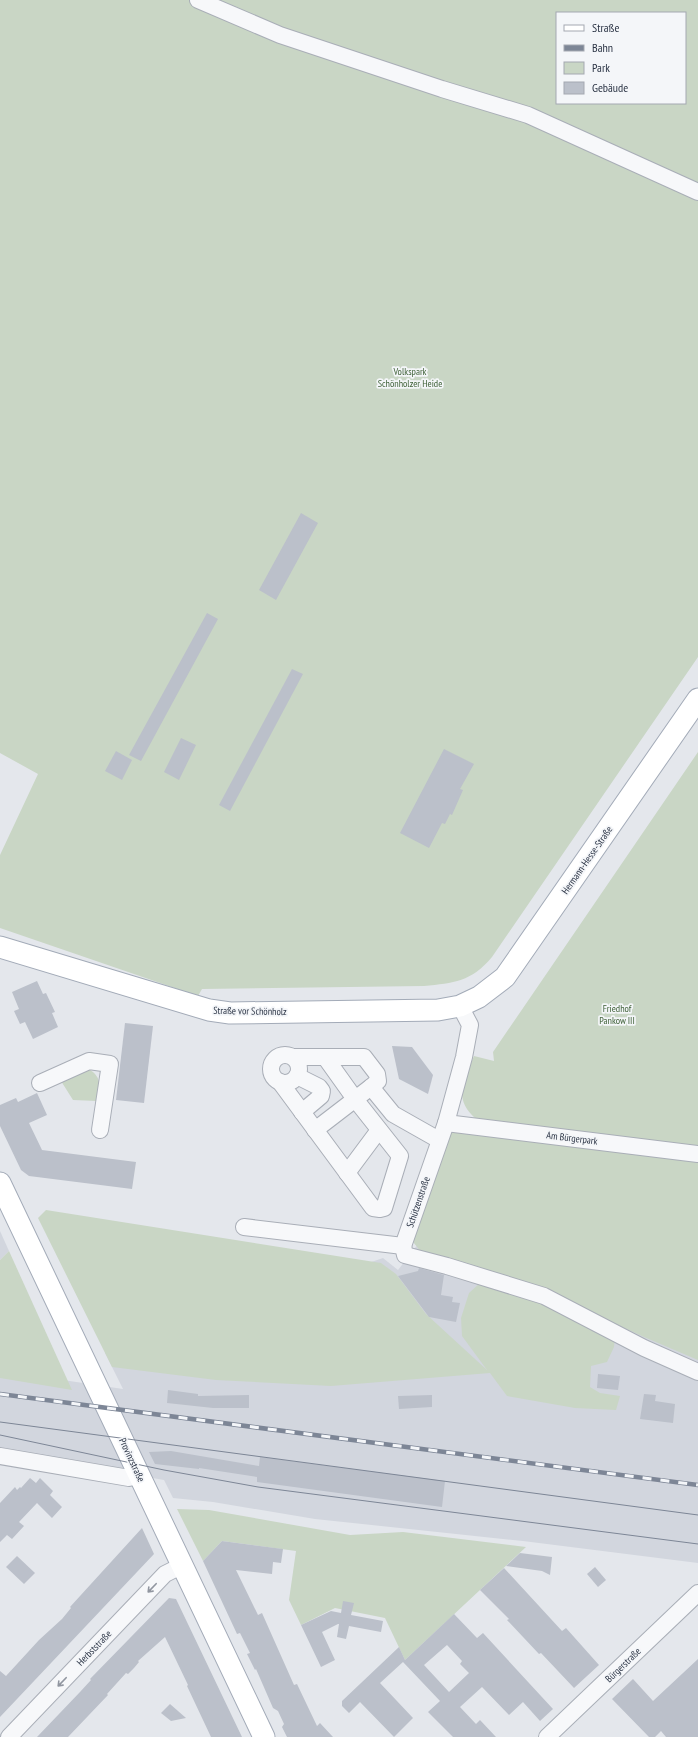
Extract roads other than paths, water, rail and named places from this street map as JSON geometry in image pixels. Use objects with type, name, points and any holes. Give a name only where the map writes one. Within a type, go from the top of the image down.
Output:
[{"type":"main road","name":"Hermann-Hesse-Straße","points":[[460,1006],[479,997],[505,977],[698,699]]},
{"type":"main road","name":"Straße vor Schönholz","points":[[0,947],[209,1010],[230,1013],[438,1010],[460,1006]]},
{"type":"main road","name":"Provinzstraße","points":[[0,1183],[264,1737]]},
{"type":"street","points":[[198,0],[282,35],[442,89],[528,115],[698,192]]},
{"type":"street","name":"Schützenstraße","points":[[402,1246],[446,1123],[464,1057],[470,1025],[460,1006]]},
{"type":"street","points":[[315,1130],[351,1102],[371,1087],[378,1081],[377,1074],[364,1057],[325,1057],[293,1057],[284,1055],[279,1056],[272,1063],[271,1072],[373,1208],[384,1208],[400,1156],[376,1134],[351,1102],[325,1057]]},
{"type":"street","points":[[280,1082],[288,1083],[298,1076],[298,1064],[293,1057]]},
{"type":"street","points":[[40,1083],[89,1061],[110,1064],[100,1130]]},
{"type":"street","points":[[298,1076],[322,1090],[321,1096],[302,1112]]},
{"type":"street","points":[[371,1087],[393,1114],[439,1140]]},
{"type":"street","name":"Am Bürgerpark","points":[[446,1123],[698,1154]]},
{"type":"street","points":[[347,1173],[376,1134]]},
{"type":"street","points":[[244,1227],[402,1246],[405,1255],[447,1266],[544,1296],[644,1348],[698,1372]]},
{"type":"street","points":[[0,1456],[129,1478],[139,1476]]},
{"type":"street","name":"Herbststraße","points":[[10,1737],[165,1574],[183,1565]]},
{"type":"street","name":"Bürgerstraße","points":[[547,1737],[698,1593]]},
{"type":"tram line","points":[[0,1422],[698,1515]]},
{"type":"tram line","points":[[0,1435],[164,1470],[258,1487],[698,1544]]},
{"type":"railway","points":[[0,1394],[698,1485]]},
{"type":"park label","name":"Volkspark Schönholzer Heide","points":[[410,376]]},
{"type":"park label","name":"Friedhof Pankow III","points":[[617,1014]]}]
